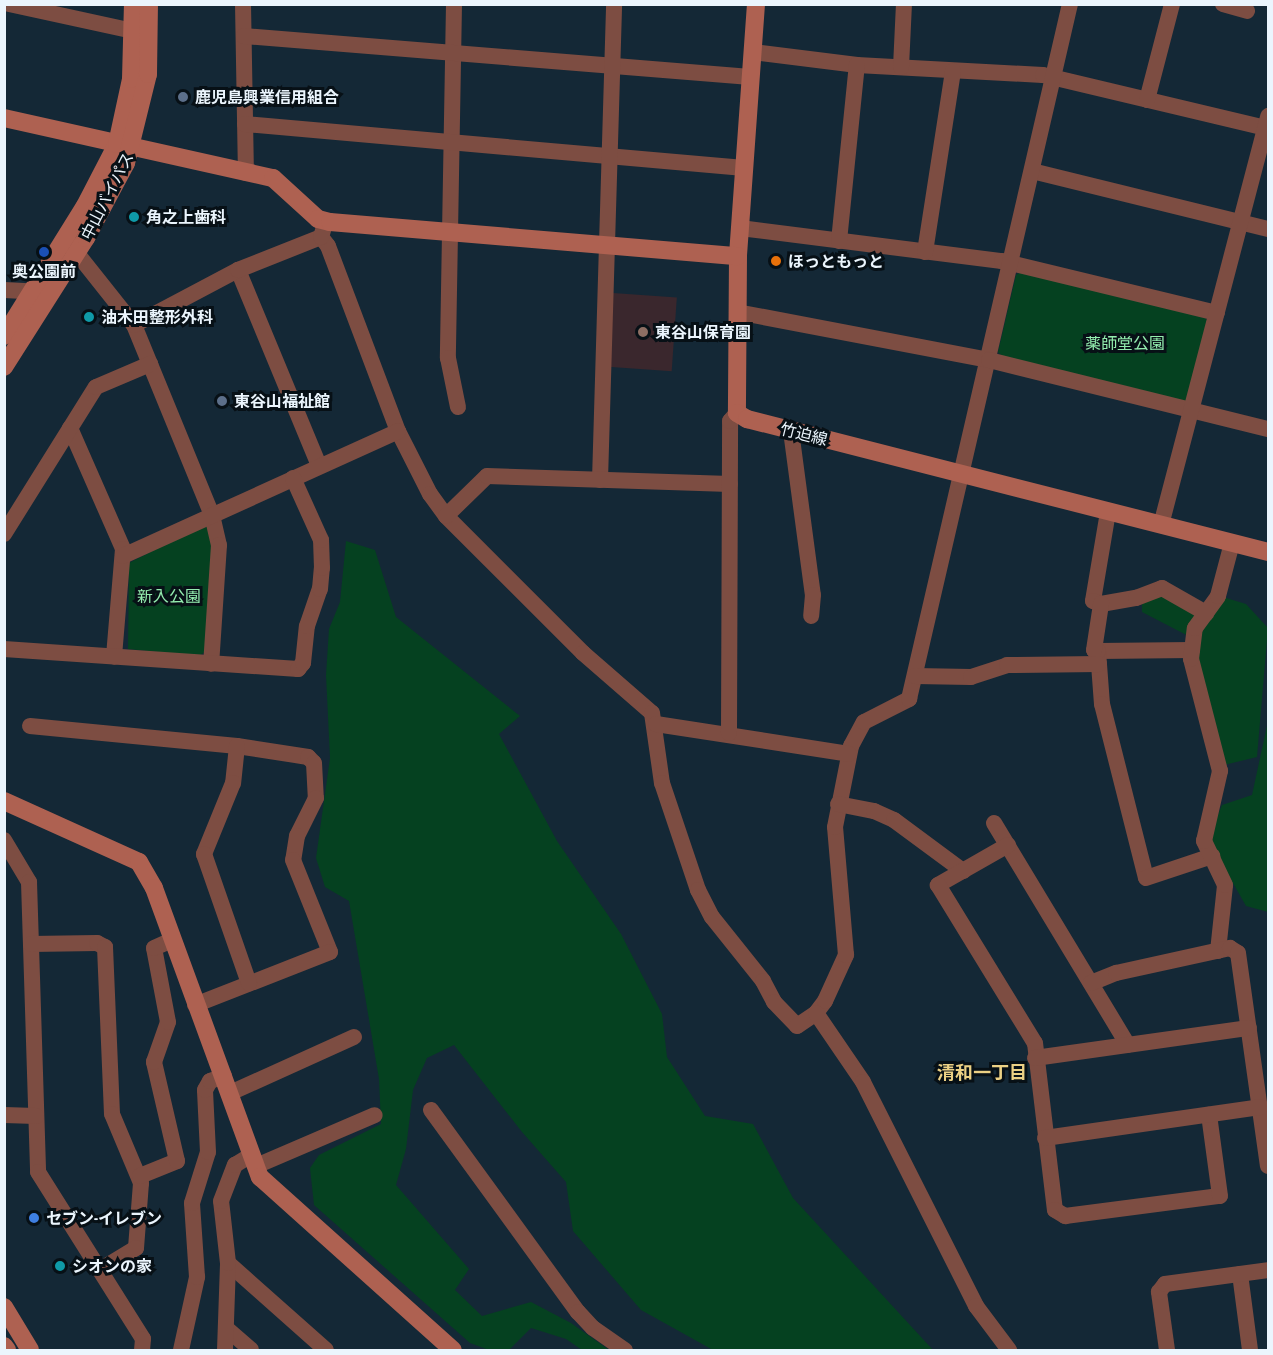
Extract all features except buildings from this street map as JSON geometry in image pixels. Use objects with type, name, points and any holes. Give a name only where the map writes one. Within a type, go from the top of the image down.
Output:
[{"type":"street","points":[[9,4],[133,31]]},
{"type":"street","name":"中山バイパス","points":[[4,336],[124,146],[133,4]]},
{"type":"street","name":"中山バイパス","points":[[4,367],[77,252],[124,146],[148,74],[149,4]]},
{"type":"street","points":[[243,4],[246,172]]},
{"type":"street","points":[[454,4],[452,231],[448,358],[458,407]]},
{"type":"street","points":[[600,480],[605,245],[614,4]]},
{"type":"street","points":[[729,734],[730,421],[736,412],[738,256],[756,4]]},
{"type":"street","points":[[901,67],[904,4]]},
{"type":"street","points":[[4,118],[275,179],[312,214],[324,229],[328,246],[398,431],[430,494],[446,516],[583,653],[645,706],[656,724],[662,783],[698,890],[712,917],[763,981],[774,1002],[797,1026],[816,1013],[846,955],[837,880],[838,804],[849,754],[854,736],[864,722],[906,703],[915,676],[1070,4]]},
{"type":"street","points":[[1147,100],[1172,4]]},
{"type":"street","points":[[1223,4],[1247,11]]},
{"type":"street","points":[[244,36],[750,77]]},
{"type":"street","points":[[753,52],[858,65],[1053,77],[1147,100],[1267,122],[1161,525]]},
{"type":"street","points":[[839,241],[858,65]]},
{"type":"street","points":[[925,252],[953,71]]},
{"type":"street","points":[[245,124],[744,168]]},
{"type":"street","points":[[1032,171],[1269,229]]},
{"type":"street","points":[[740,228],[1011,264],[1217,313]]},
{"type":"street","points":[[134,325],[238,270],[324,229],[452,231],[738,256]]},
{"type":"street","points":[[65,238],[134,325],[212,515],[219,544],[211,664]]},
{"type":"street","points":[[238,270],[319,466]]},
{"type":"street","points":[[4,290],[51,293]]},
{"type":"street","points":[[737,312],[989,360],[1269,429]]},
{"type":"street","points":[[4,534],[96,387],[150,363]]},
{"type":"street","name":"竹迫線","points":[[736,412],[747,419],[791,431],[1269,552]]},
{"type":"street","points":[[70,428],[123,556],[114,657]]},
{"type":"street","points":[[123,556],[398,431]]},
{"type":"street","points":[[791,431],[813,596],[812,616]]},
{"type":"street","points":[[446,516],[487,476],[730,484]]},
{"type":"street","points":[[4,649],[289,669],[303,663],[307,626],[320,589],[321,540],[293,478]]},
{"type":"street","points":[[1108,512],[1093,601],[1101,604],[1162,588],[1206,613]]},
{"type":"street","points":[[1218,951],[1225,885],[1204,841],[1220,771],[1191,659],[1195,627],[1218,596],[1232,543]]},
{"type":"street","points":[[1101,604],[1094,650],[1099,658],[1111,746],[1146,878],[1212,856]]},
{"type":"street","points":[[915,676],[971,677],[1007,665],[1192,650]]},
{"type":"street","points":[[656,724],[849,754]]},
{"type":"street","points":[[30,726],[237,746],[308,757],[314,763],[316,798],[297,836],[293,860],[330,952],[195,1005]]},
{"type":"street","points":[[237,746],[233,783],[204,854],[249,983]]},
{"type":"street","points":[[4,801],[139,862],[148,873],[195,1005],[227,1084],[253,1161],[272,1189],[453,1350]]},
{"type":"street","points":[[838,804],[874,811],[894,820],[963,871]]},
{"type":"street","points":[[994,823],[1128,1045]]},
{"type":"street","points":[[4,840],[29,882],[38,1172],[143,1339],[142,1350]]},
{"type":"street","points":[[1008,845],[938,885],[1035,1042],[1035,1058],[1055,1210],[1065,1216],[1220,1196],[1209,1115]]},
{"type":"street","points":[[140,1176],[177,1161],[154,1062],[168,1022],[154,948],[172,940]]},
{"type":"street","points":[[31,944],[97,943],[105,947],[112,1114],[140,1176],[136,1248],[100,1270]]},
{"type":"street","points":[[1091,983],[1116,973],[1230,948],[1241,958],[1269,1166]]},
{"type":"street","points":[[816,1013],[863,1082],[976,1306],[1009,1350]]},
{"type":"street","points":[[1035,1058],[1249,1028]]},
{"type":"street","points":[[181,1350],[196,1277],[192,1203],[208,1152],[205,1090],[210,1081],[227,1084],[354,1038]]},
{"type":"street","points":[[1045,1138],[1260,1107]]},
{"type":"street","points":[[431,1110],[579,1312],[593,1328],[625,1350]]},
{"type":"street","points":[[4,1115],[36,1116]]},
{"type":"street","points":[[225,1350],[228,1263],[221,1202],[235,1165],[253,1161],[375,1115]]},
{"type":"street","points":[[228,1263],[326,1350]]},
{"type":"street","points":[[1167,1350],[1159,1292],[1165,1284],[1269,1270]]},
{"type":"street","points":[[1240,1274],[1250,1350]]},
{"type":"street","points":[[4,1307],[26,1344],[5,1348]]},
{"type":"street","points":[[226,1328],[251,1350]]},
{"type":"shaded area","name":"東谷山保育園","points":[[613,293],[677,297],[672,371],[608,367]]},
{"type":"green space","name":"薬師堂公園","points":[[1022,271],[1205,318],[1209,322],[1188,400],[1184,402],[1003,357],[998,352],[1016,275]]},
{"type":"green space","name":"新入公園","points":[[203,525],[211,530],[214,538],[206,651],[199,656],[128,649],[129,563]]},
{"type":"green space","points":[[346,541],[375,550],[396,617],[520,716],[499,734],[557,841],[621,934],[662,1014],[667,1057],[705,1116],[753,1124],[793,1198],[933,1350],[713,1350],[641,1310],[573,1231],[566,1182],[522,1132],[454,1045],[427,1058],[413,1090],[406,1149],[396,1185],[469,1269],[455,1290],[482,1316],[531,1302],[571,1323],[609,1350],[582,1350],[566,1339],[531,1328],[509,1350],[489,1350],[470,1343],[314,1205],[310,1168],[319,1155],[381,1124],[379,1079],[349,901],[325,887],[316,858],[330,758],[326,675],[329,629],[340,602]]},
{"type":"green space","points":[[1161,592],[1209,616],[1223,597],[1246,604],[1268,628],[1257,757],[1220,766],[1198,662],[1198,641],[1142,612],[1142,600]]},
{"type":"green space","points":[[1268,721],[1268,912],[1246,906],[1208,839],[1222,805],[1252,795]]},
{"type":"place","name":"鹿児島興業信用組合","points":[[183,97]]},
{"type":"place","name":"角之上歯科","points":[[134,217]]},
{"type":"place","name":"奥公園前","points":[[44,252]]},
{"type":"place","name":"ほっともっと","points":[[776,261]]},
{"type":"place","name":"油木田整形外科","points":[[89,317]]},
{"type":"place","name":"東谷山保育園","points":[[643,332]]},
{"type":"place","name":"東谷山福祉館","points":[[222,401]]},
{"type":"place","name":"セブン-イレブン","points":[[34,1218]]},
{"type":"place","name":"シオンの家","points":[[60,1266]]},
{"type":"district","name":"清和一丁目","points":[[982,1073]]}]
